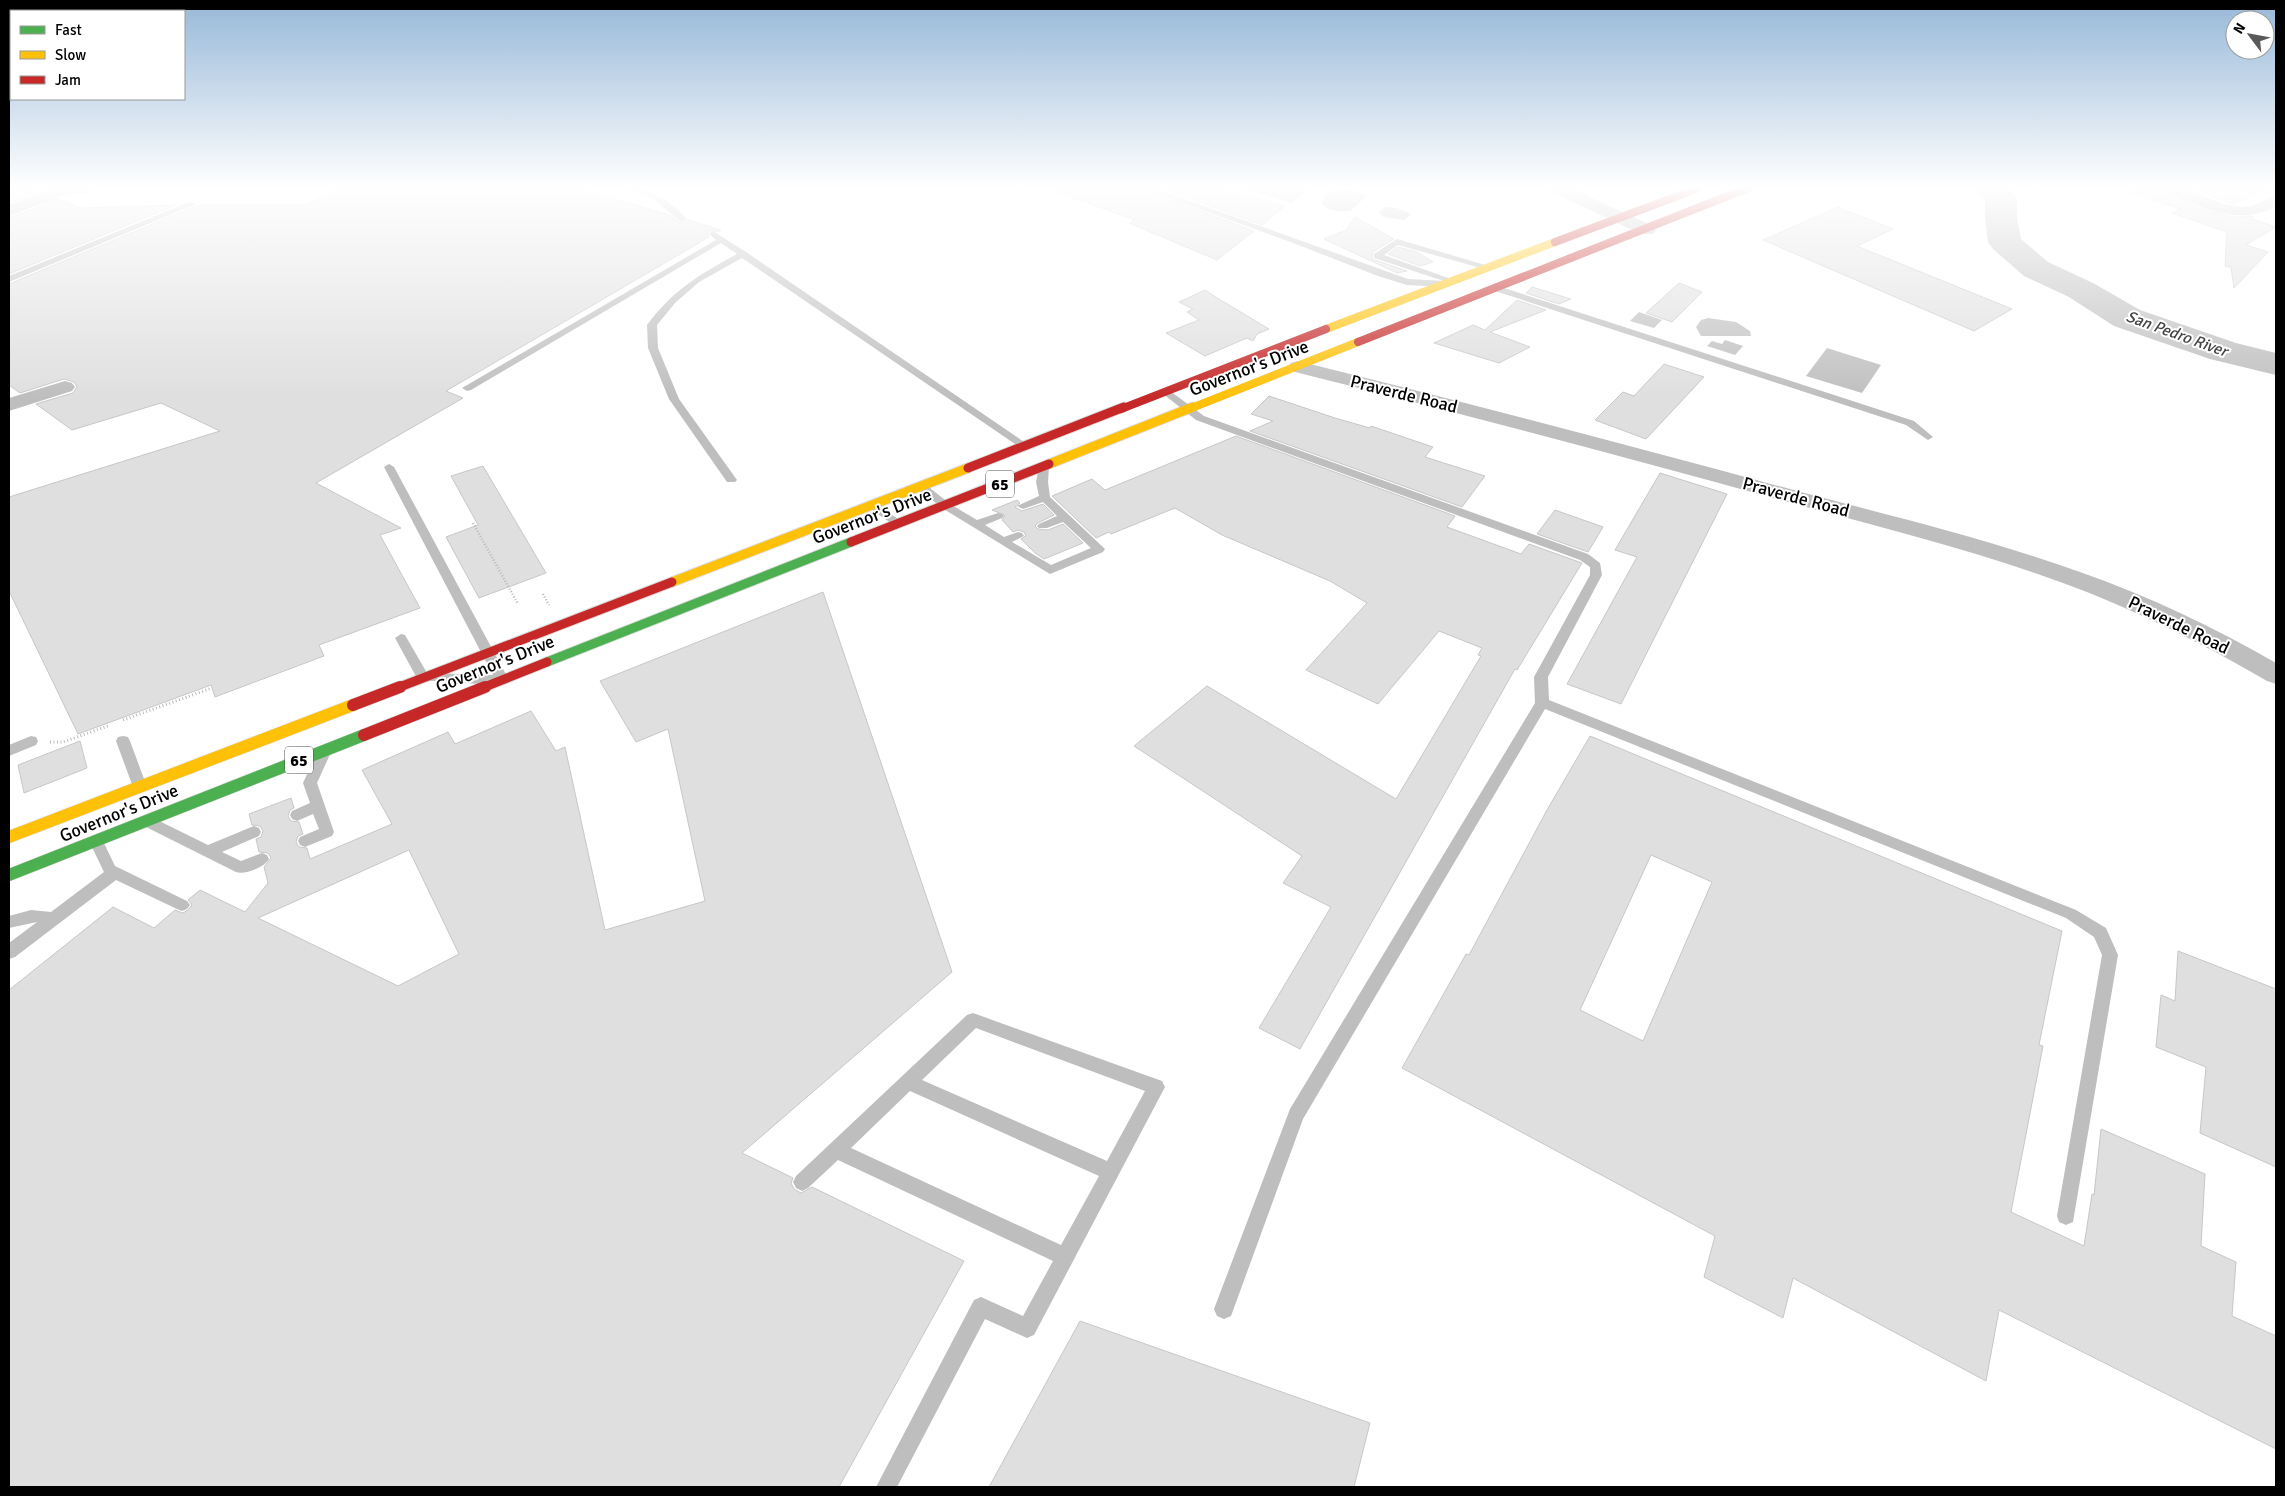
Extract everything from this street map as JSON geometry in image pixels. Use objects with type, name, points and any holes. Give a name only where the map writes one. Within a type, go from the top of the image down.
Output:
[{"type":"highway","name":"Governor's Drive","points":[[9,837],[1514,258]]},
{"type":"highway","name":"Governor's Drive","points":[[9,875],[1576,258]]},
{"type":"street","name":"Praverde Road","points":[[1298,367],[1556,432],[1905,527],[2042,567],[2140,604],[2188,627],[2276,675]]},
{"type":"street","points":[[9,405],[65,387]]},
{"type":"lane","points":[[9,278],[59,258]]},
{"type":"lane","points":[[467,388],[683,258]]},
{"type":"lane","points":[[730,480],[674,399],[653,348],[652,325],[672,301],[696,280],[736,258]]},
{"type":"lane","points":[[749,258],[1025,446]]},
{"type":"lane","points":[[1338,258],[1407,282],[1449,283]]},
{"type":"lane","points":[[1382,258],[1449,283]]},
{"type":"lane","points":[[1452,258],[1488,268]]},
{"type":"lane","points":[[1498,288],[1910,423],[1928,436]]},
{"type":"lane","points":[[1166,392],[1200,418],[1584,556],[1596,566],[1596,575],[1541,677],[1542,703],[1296,1115],[1224,1309]]},
{"type":"lane","points":[[389,467],[502,680]]},
{"type":"lane","points":[[921,486],[946,506],[1050,570],[1098,549],[1045,498],[1042,482],[1044,467]]},
{"type":"lane","points":[[1023,506],[1045,498]]},
{"type":"lane","points":[[872,505],[899,524]]},
{"type":"lane","points":[[976,524],[998,516]]},
{"type":"lane","points":[[1043,526],[1065,517]]},
{"type":"lane","points":[[1003,541],[1018,536]]},
{"type":"lane","points":[[401,638],[423,677],[502,680]]},
{"type":"lane","points":[[1542,703],[2071,914],[2100,933],[2110,955],[2066,1216]]},
{"type":"lane","points":[[123,740],[140,786]]},
{"type":"lane","points":[[9,750],[32,741]]},
{"type":"lane","points":[[305,842],[327,832],[310,783],[325,750]]},
{"type":"lane","points":[[296,815],[318,806]]},
{"type":"lane","points":[[147,821],[241,868],[262,859]]},
{"type":"lane","points":[[208,851],[254,832]]},
{"type":"lane","points":[[96,840],[106,865],[115,872],[182,905]]},
{"type":"lane","points":[[9,952],[115,872]]},
{"type":"lane","points":[[9,922],[27,915],[53,919]]},
{"type":"lane","points":[[802,1182],[973,1020],[1156,1087],[1027,1328],[981,1307],[886,1487]]},
{"type":"lane","points":[[908,1082],[1111,1172]]},
{"type":"lane","points":[[836,1150],[1065,1257]]},
{"type":"path","points":[[473,523],[518,604]]},
{"type":"path","points":[[543,594],[550,607]]},
{"type":"shaded area","points":[[1639,312],[1662,320],[1654,328],[1630,321]]},
{"type":"shaded area","points":[[1708,318],[1736,322],[1750,331],[1751,336],[1701,336],[1696,327],[1701,320]]},
{"type":"shaded area","points":[[1725,340],[1743,346],[1735,355],[1707,346],[1712,341],[1722,344]]},
{"type":"shaded area","points":[[1827,348],[1881,365],[1862,393],[1806,376]]},
{"type":"building","points":[[9,258],[48,258],[9,274]]},
{"type":"building","points":[[72,258],[673,258],[446,391],[463,398],[316,483],[401,528],[380,535],[420,608],[319,645],[324,656],[215,697],[211,685],[78,734],[9,591],[9,497],[220,431],[161,403],[72,430],[36,404],[73,393],[77,387],[74,382],[64,379],[20,393],[9,385],[9,284]]},
{"type":"building","points":[[1364,258],[1372,258],[1407,271],[1397,273]]},
{"type":"building","points":[[1398,258],[1426,258],[1433,262],[1420,266]]},
{"type":"building","points":[[1804,258],[1886,258],[2012,309],[1974,331]]},
{"type":"building","points":[[2225,258],[2263,258],[2234,288],[2231,267],[2225,266]]},
{"type":"building","points":[[1679,283],[1702,292],[1672,322],[1646,313]]},
{"type":"building","points":[[1532,287],[1571,299],[1559,304],[1526,293]]},
{"type":"building","points":[[1205,290],[1269,329],[1257,334],[1253,341],[1247,338],[1205,356],[1166,333],[1199,320],[1187,312],[1193,309],[1179,302]]},
{"type":"building","points":[[1517,300],[1546,310],[1490,332],[1530,347],[1499,363],[1434,343],[1473,325],[1485,330]]},
{"type":"building","points":[[1664,364],[1704,377],[1646,439],[1595,420],[1623,392],[1634,396]]},
{"type":"building","points":[[1269,396],[1335,418],[1370,428],[1371,426],[1433,447],[1425,457],[1485,476],[1462,507],[1250,431],[1273,421],[1251,414]]},
{"type":"building","points":[[1236,436],[1455,516],[1447,527],[1521,554],[1529,544],[1582,563],[1517,670],[1515,669],[1300,1049],[1259,1028],[1331,907],[1283,883],[1302,856],[1134,746],[1207,686],[1396,799],[1481,656],[1478,655],[1482,648],[1439,631],[1378,704],[1306,670],[1367,603],[1330,581],[1222,535],[1175,508],[1111,534],[1109,532],[1096,538],[1052,496],[1092,479],[1105,490]]},
{"type":"building","points":[[483,466],[546,573],[479,598],[446,537],[478,525],[451,476]]},
{"type":"building","points":[[1660,473],[1727,494],[1621,704],[1567,684],[1637,557],[1615,550]]},
{"type":"building","points":[[1017,500],[1020,503],[1015,507],[1022,511],[1043,504],[1054,515],[1038,523],[1035,526],[1038,529],[1048,530],[1063,524],[1083,543],[1044,559],[1021,539],[1026,536],[1024,532],[1018,530],[1013,532],[1002,520],[1005,515],[992,510]]},
{"type":"building","points":[[1555,510],[1603,527],[1588,552],[1537,534]]},
{"type":"building","points":[[823,592],[952,972],[742,1153],[793,1178],[791,1183],[794,1189],[801,1193],[812,1187],[964,1261],[839,1487],[9,1487],[9,990],[113,907],[154,928],[175,910],[183,913],[188,910],[192,905],[188,900],[200,890],[245,912],[268,883],[264,867],[271,858],[268,853],[259,852],[256,839],[261,837],[263,831],[260,826],[252,825],[249,814],[291,798],[294,808],[290,810],[288,816],[291,821],[299,822],[303,834],[298,836],[296,842],[299,847],[307,848],[310,859],[392,824],[362,770],[448,732],[455,744],[531,711],[556,751],[565,747],[605,930],[705,901],[668,729],[636,742],[600,681]],"holes":[[[409,850],[459,954],[398,986],[258,918]]]},
{"type":"building","points":[[1590,736],[2062,931],[2039,1045],[2043,1046],[2011,1212],[2084,1246],[2092,1194],[2094,1195],[2101,1129],[2205,1174],[2201,1246],[2236,1262],[2232,1316],[2276,1336],[2276,1449],[1999,1310],[1986,1381],[1793,1278],[1783,1318],[1704,1277],[1715,1236],[1402,1068],[1466,954],[1469,955],[1547,810]],"holes":[[[1651,855],[1712,882],[1643,1041],[1580,1010]]]},
{"type":"building","points":[[80,741],[87,768],[24,793],[18,765]]},
{"type":"building","points":[[2178,951],[2276,989],[2276,1167],[2200,1133],[2206,1067],[2156,1047],[2161,995],[2175,1001]]},
{"type":"building","points":[[1080,1321],[1370,1423],[1354,1487],[989,1487]]},
{"type":"waterway","name":"San Pedro River","points":[[2023,258],[2036,269],[2081,290],[2127,318],[2223,351],[2276,364]]},
{"type":"traffic: fast","points":[[547,662],[851,542]]},
{"type":"traffic: fast","points":[[9,875],[364,735]]},
{"type":"traffic: slow","points":[[1326,329],[1513,258]]},
{"type":"traffic: slow","points":[[1049,464],[1358,342]]},
{"type":"traffic: slow","points":[[672,582],[968,468]]},
{"type":"traffic: slow","points":[[9,837],[353,705]]},
{"type":"traffic: jam","points":[[1358,342],[1571,258]]},
{"type":"traffic: jam","points":[[968,468],[1326,329]]},
{"type":"traffic: jam","points":[[851,542],[1049,464]]},
{"type":"traffic: jam","points":[[353,705],[672,582]]},
{"type":"traffic: jam","points":[[364,735],[547,662]]}]
